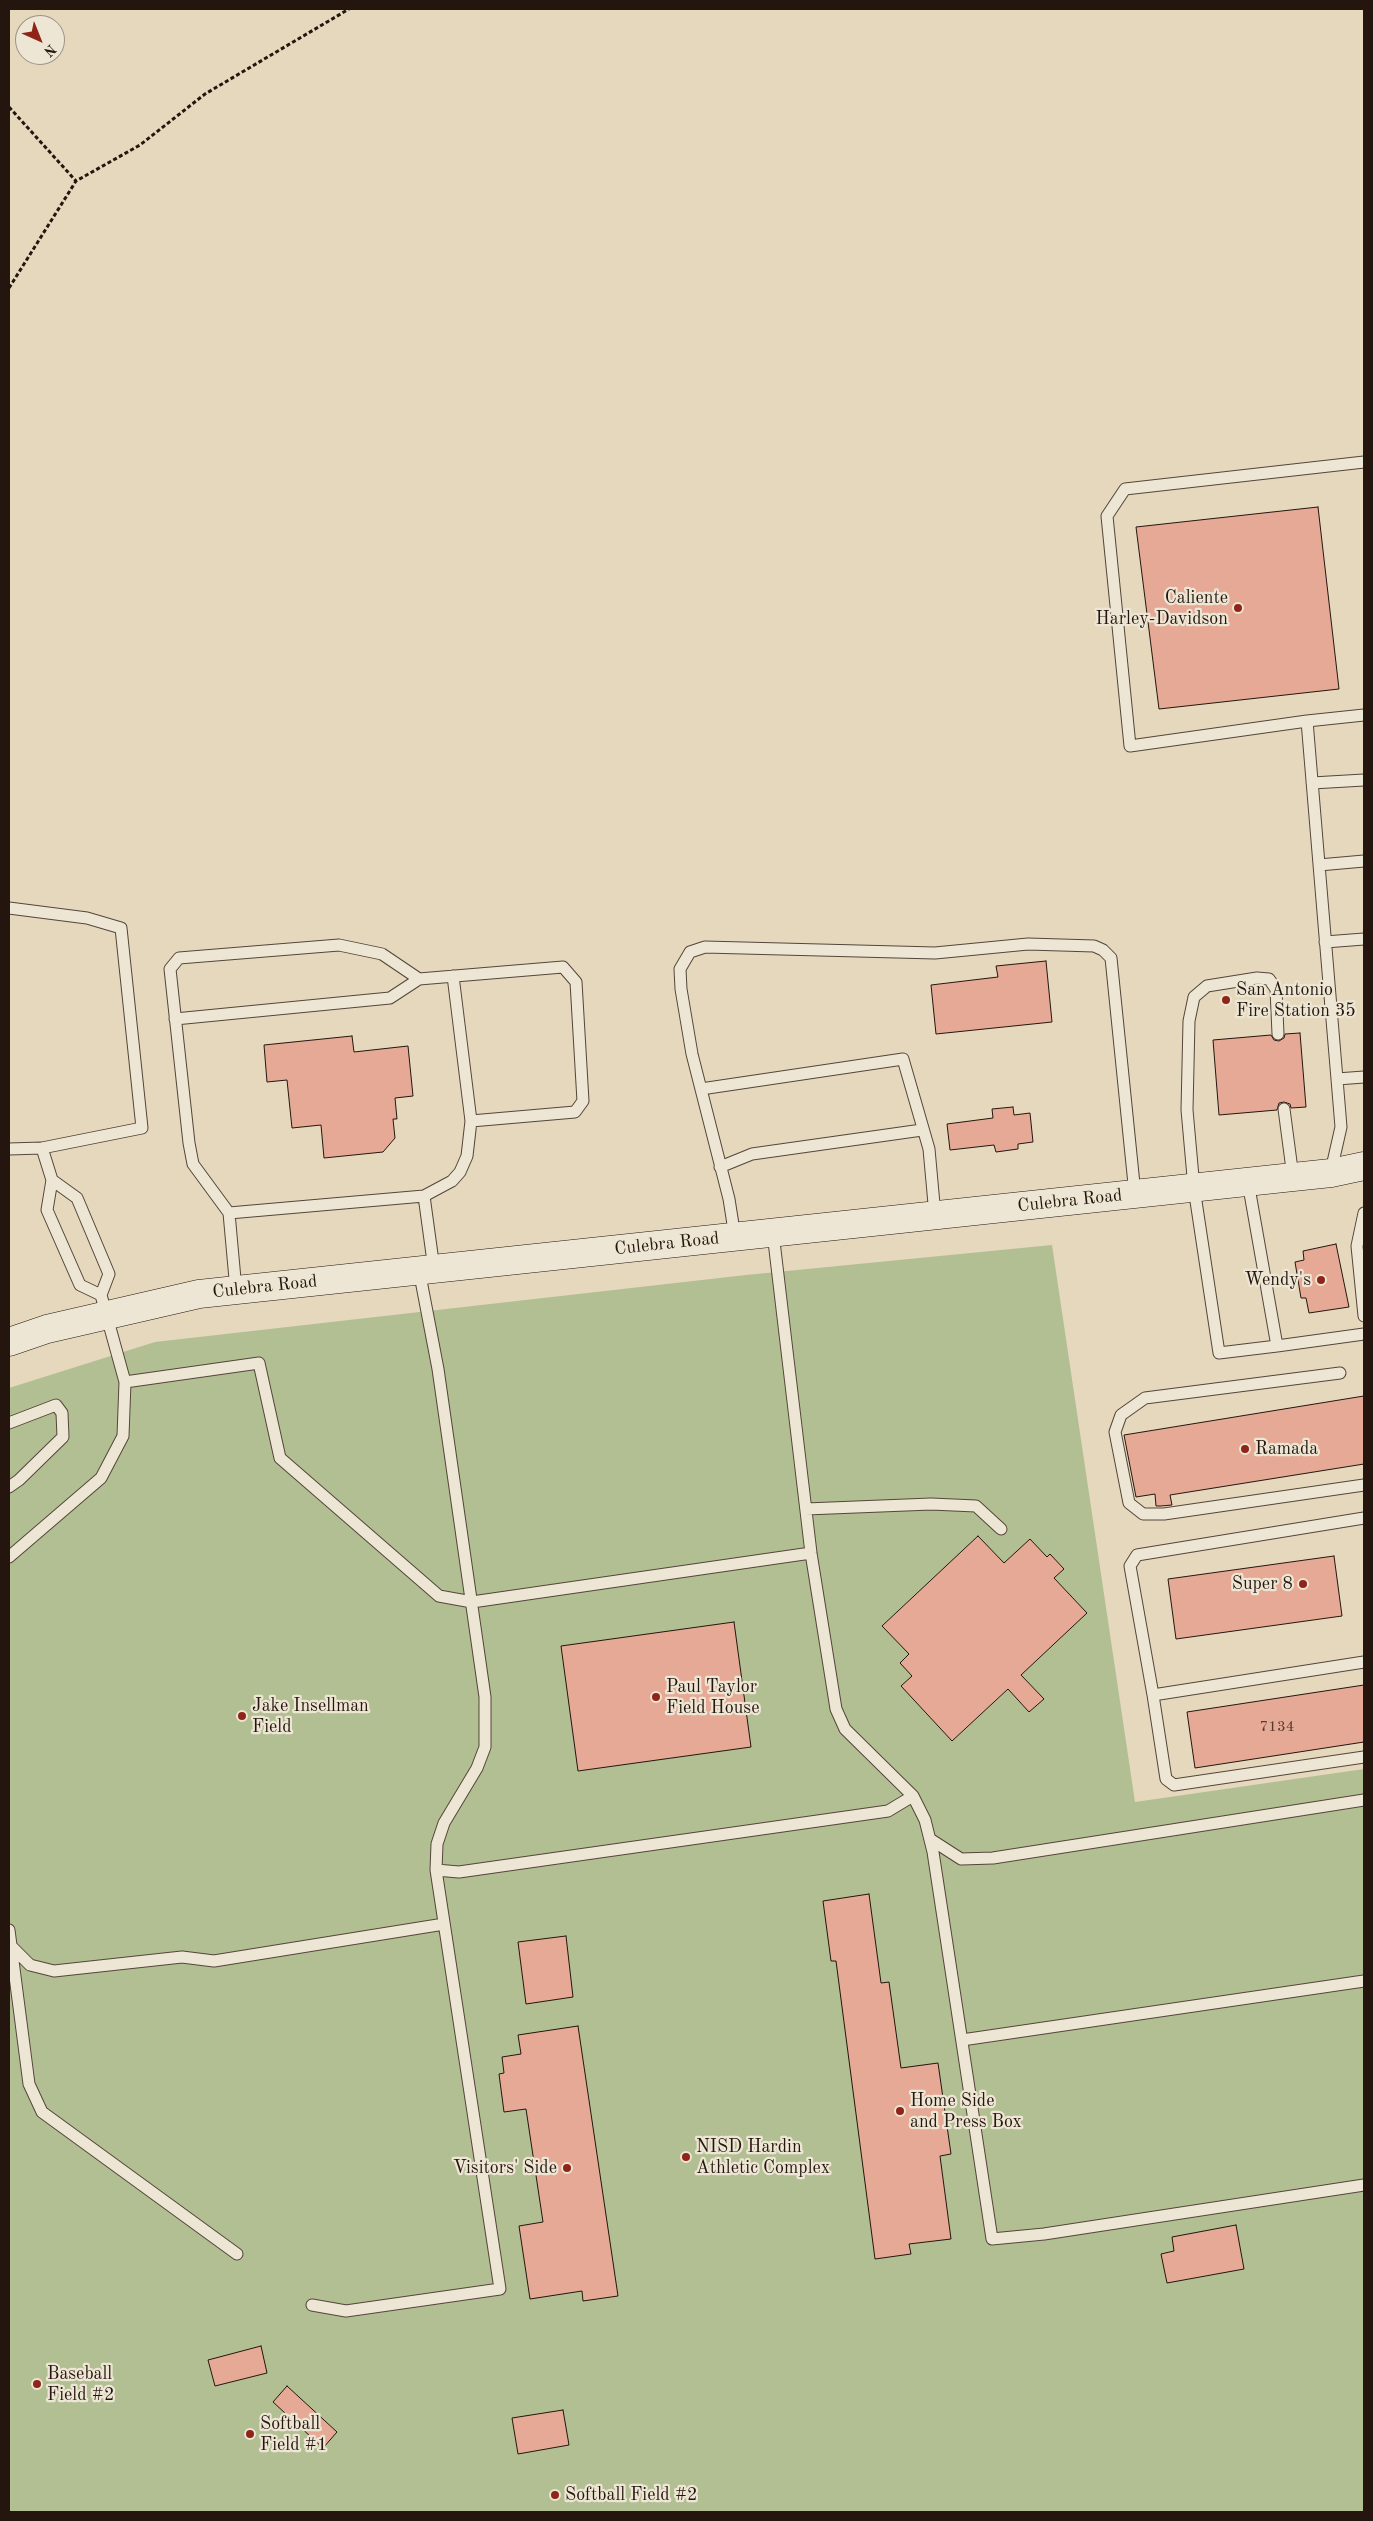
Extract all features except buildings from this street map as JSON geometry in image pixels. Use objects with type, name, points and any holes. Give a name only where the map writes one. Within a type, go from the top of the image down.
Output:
[{"type":"main road","name":"Culebra Road","points":[[9,1342],[47,1329],[105,1305],[1293,1178],[1364,1166]]},
{"type":"main road","name":"Culebra Road","points":[[1331,1173],[1364,1175]]},
{"type":"lane","points":[[1364,462],[1124,489],[1107,516],[1130,746],[1306,721],[1364,715]]},
{"type":"lane","points":[[1306,721],[1341,1127],[1331,1173]]},
{"type":"lane","points":[[1312,783],[1364,780]]},
{"type":"lane","points":[[1319,865],[1364,860]]},
{"type":"lane","points":[[9,908],[87,918],[121,928],[142,1128],[42,1148],[9,1148]]},
{"type":"lane","points":[[1325,942],[1364,939]]},
{"type":"lane","points":[[735,1237],[720,1166],[692,1054],[681,989],[680,969],[690,952],[705,947],[935,953],[1028,944],[1094,946],[1103,950],[1111,958],[1134,1194]]},
{"type":"lane","points":[[236,1290],[228,1213],[193,1164],[170,970],[179,958],[339,945],[382,954],[419,979]]},
{"type":"lane","points":[[175,1019],[390,998],[419,979],[563,967],[576,982],[583,1101],[575,1112],[471,1121]]},
{"type":"lane","points":[[228,1213],[424,1196],[452,1181],[460,1172],[468,1156],[471,1121],[453,976]]},
{"type":"lane","points":[[1278,1034],[1276,989],[1269,979],[1257,978],[1207,986],[1194,997],[1189,1022],[1187,1110],[1194,1188],[1219,1353],[1364,1334]]},
{"type":"lane","points":[[701,1089],[903,1059],[929,1149],[935,1215]]},
{"type":"lane","points":[[1337,1079],[1364,1077]]},
{"type":"lane","points":[[1284,1109],[1293,1178]]},
{"type":"lane","points":[[720,1166],[752,1154],[922,1130]]},
{"type":"lane","points":[[42,1148],[52,1180],[47,1210],[80,1285],[105,1305]]},
{"type":"lane","points":[[9,1557],[101,1478],[123,1436],[125,1382],[105,1305],[109,1274],[76,1198],[52,1180]]},
{"type":"lane","points":[[1248,1182],[1276,1346]]},
{"type":"lane","points":[[312,2306],[346,2311],[500,2289],[436,1870],[437,1844],[444,1823],[477,1768],[485,1747],[485,1697],[438,1370],[427,1270],[424,1196]]},
{"type":"lane","points":[[1364,1213],[1358,1246],[1364,1316]]},
{"type":"lane","points":[[773,1233],[811,1553],[836,1708],[845,1729],[913,1796],[925,1820],[930,1839],[992,2239],[1044,2234],[1364,2185]]},
{"type":"lane","points":[[125,1382],[259,1363],[280,1458],[439,1596],[472,1602],[811,1553]]},
{"type":"lane","points":[[1340,1373],[1145,1398],[1121,1415],[1115,1432],[1129,1503],[1143,1514],[1164,1514],[1364,1485]]},
{"type":"lane","points":[[9,1423],[56,1406],[62,1413],[63,1437],[20,1480],[9,1486]]},
{"type":"lane","points":[[806,1510],[931,1504],[976,1506],[1001,1529]]},
{"type":"lane","points":[[1364,1518],[1137,1555],[1130,1566],[1166,1779],[1174,1785],[1364,1758]]},
{"type":"lane","points":[[1153,1695],[1364,1662]]},
{"type":"lane","points":[[436,1870],[459,1872],[888,1811],[913,1796]]},
{"type":"lane","points":[[930,1839],[961,1859],[993,1858],[1364,1800]]},
{"type":"lane","points":[[11,1946],[30,1965],[54,1971],[182,1957],[214,1961],[444,1924]]},
{"type":"lane","points":[[9,1930],[29,2084],[42,2112],[237,2254]]},
{"type":"lane","points":[[962,2040],[1364,1981]]},
{"type":"path","points":[[9,288],[76,181],[140,145],[205,94],[349,9]]},
{"type":"path","points":[[9,106],[76,181]]},
{"type":"green space","name":"NISD Hardin Athletic Complex","points":[[1052,1245],[1135,1802],[1364,1769],[1364,2512],[9,2512],[9,1388],[155,1342],[746,1275]]},
{"type":"place","name":"Caliente Harley-Davidson","points":[[1238,608]]},
{"type":"place","name":"San Antonio Fire Station 35","points":[[1226,1000]]},
{"type":"place","name":"Wendy's","points":[[1321,1280]]},
{"type":"place","name":"Ramada","points":[[1245,1449]]},
{"type":"place","name":"Super 8","points":[[1303,1584]]},
{"type":"place","name":"Paul Taylor Field House","points":[[656,1697]]},
{"type":"place","name":"Jake Insellman Field","points":[[242,1716]]},
{"type":"place","name":"Home Side and Press Box","points":[[900,2111]]},
{"type":"place","name":"NISD Hardin Athletic Complex","points":[[686,2157]]},
{"type":"place","name":"Visitors' Side","points":[[567,2168]]},
{"type":"place","name":"Baseball Field #2","points":[[37,2384]]},
{"type":"place","name":"Softball Field #1","points":[[250,2434]]},
{"type":"place","name":"Softball Field #2","points":[[555,2495]]}]
